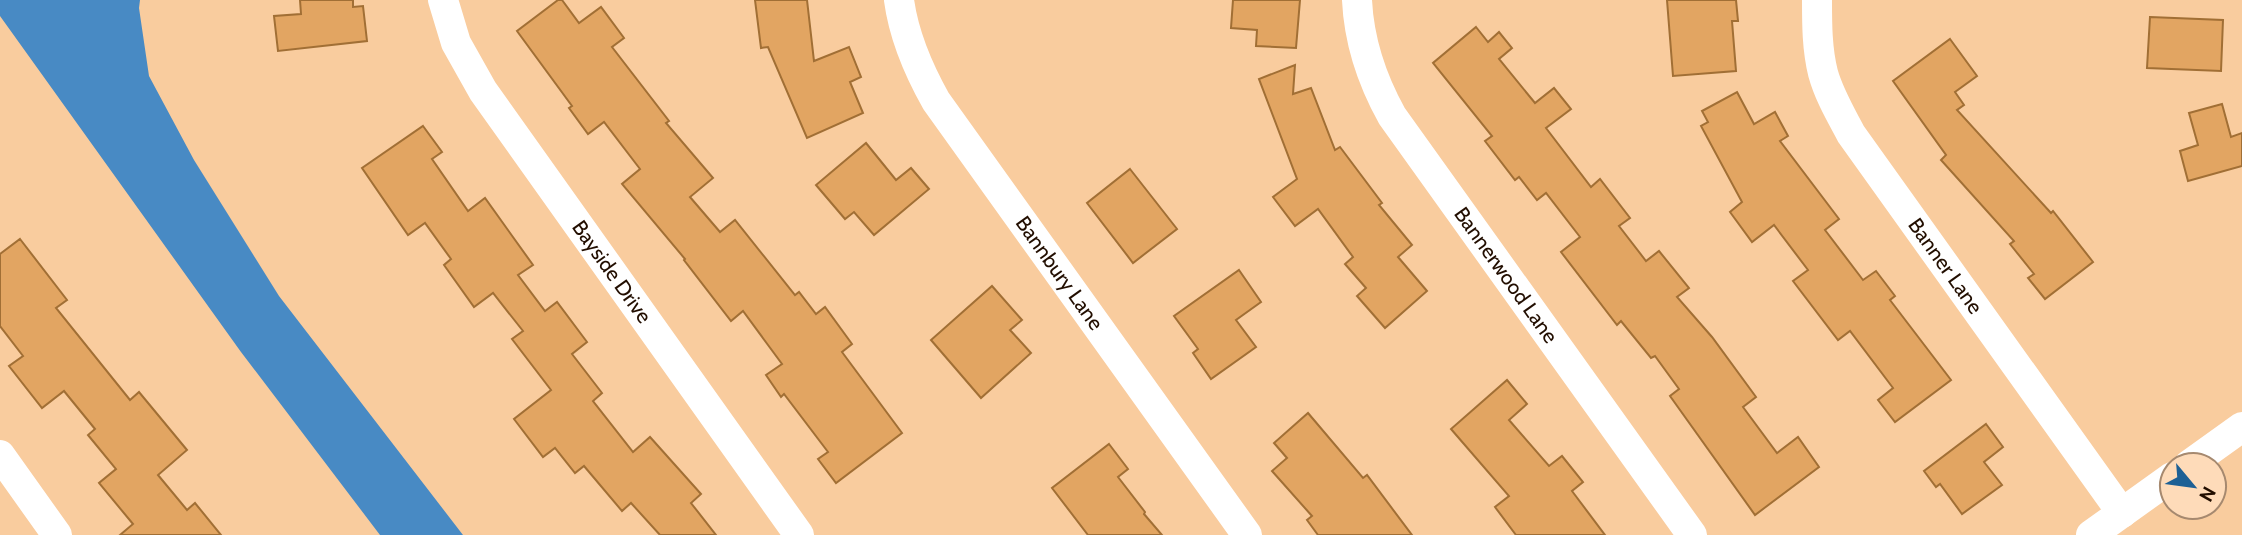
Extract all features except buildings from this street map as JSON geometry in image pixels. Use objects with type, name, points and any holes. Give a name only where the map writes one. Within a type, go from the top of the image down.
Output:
[{"type":"street","name":"Bayside Drive","points":[[443,0],[456,43],[483,91],[799,535]]},
{"type":"street","name":"Bannbury Lane","points":[[899,0],[914,59],[936,101],[1247,535]]},
{"type":"street","name":"Bannerwood Lane","points":[[1357,0],[1366,57],[1377,88],[1392,116],[1692,535]]},
{"type":"street","name":"Banner Lane","points":[[1817,0],[1823,72],[1851,134],[2122,513]]},
{"type":"street","points":[[2209,451],[2242,427]]},
{"type":"street","points":[[0,455],[57,535]]},
{"type":"street","points":[[2091,535],[2158,487]]},
{"type":"water","points":[[0,0],[140,0],[149,76],[194,160],[279,296],[463,535],[380,535],[241,352],[0,16]]}]
